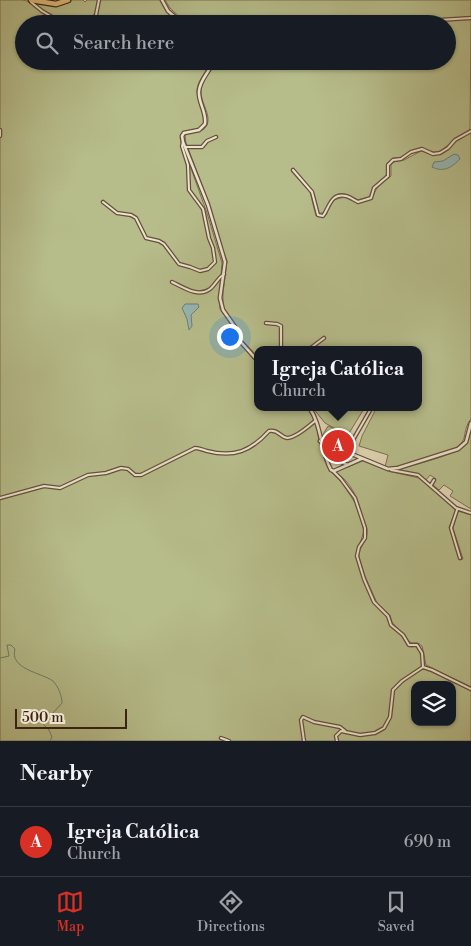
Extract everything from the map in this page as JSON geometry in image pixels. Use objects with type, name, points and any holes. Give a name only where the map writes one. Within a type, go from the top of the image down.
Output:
[{"type":"main road","points":[[30,0],[53,4],[61,4],[68,0]]},
{"type":"street","points":[[30,0],[49,15]]},
{"type":"street","points":[[95,15],[99,0]]},
{"type":"street","points":[[162,0],[173,15]]},
{"type":"street","points":[[456,19],[471,18]]},
{"type":"street","points":[[209,70],[203,78],[199,90],[206,115],[205,124],[199,130],[184,133],[182,136],[208,205],[225,262],[220,298],[222,310],[234,327],[240,341],[254,357]]},
{"type":"street","points":[[0,130],[0,136]]},
{"type":"street","points":[[293,170],[312,192],[318,216],[323,216],[330,200],[333,198],[345,196],[358,202],[370,198],[374,188],[388,176],[388,165],[393,160],[401,159],[411,152],[422,149],[433,154],[440,152],[471,131]]},
{"type":"street","points":[[185,147],[202,147],[208,140],[216,138]]},
{"type":"street","points":[[103,202],[117,213],[131,215],[136,218],[146,238],[164,244],[179,264],[202,272],[209,268],[214,262],[213,248],[202,208],[189,190],[188,165],[182,146],[183,142]]},
{"type":"street","points":[[172,282],[190,290],[202,292],[210,288],[224,274]]},
{"type":"street","points":[[266,323],[281,326],[281,346]]},
{"type":"street","points":[[313,346],[324,338]]},
{"type":"street","points":[[311,411],[316,419],[320,441],[330,468],[350,491],[359,508],[366,533],[357,556],[372,598],[388,616],[391,625],[403,635],[409,645],[417,644],[420,648],[422,667]]},
{"type":"street","points":[[346,452],[369,411]]},
{"type":"street","points":[[0,498],[44,486],[62,487],[88,475],[121,468],[128,469],[135,475],[141,475],[195,448],[218,452],[238,452],[250,448],[269,431],[274,430],[289,438],[296,435],[316,419]]},
{"type":"street","points":[[388,469],[394,469],[457,450],[466,442],[471,424]]},
{"type":"street","points":[[320,441],[388,469],[416,474],[457,509],[471,513]]},
{"type":"street","points":[[324,455],[348,465]]},
{"type":"street","points":[[333,471],[361,459]]},
{"type":"street","points":[[431,485],[434,480]]},
{"type":"street","points":[[457,509],[451,528],[460,558]]},
{"type":"street","points":[[422,667],[471,689]]},
{"type":"street","points":[[304,741],[301,720],[304,717],[314,722],[340,728],[353,735],[375,732],[384,728],[390,717],[393,690],[422,667]]},
{"type":"street","points":[[337,741],[336,735],[345,731]]},
{"type":"street","points":[[222,738],[229,741]]},
{"type":"green space","points":[[0,0],[22,0],[55,6],[62,5],[70,0],[83,0],[85,2],[87,0],[161,0],[166,11],[170,15],[15,15],[15,70],[206,70],[197,90],[204,117],[203,126],[183,132],[180,138],[207,213],[222,263],[220,309],[234,328],[240,343],[254,360],[254,411],[309,411],[316,422],[319,441],[329,470],[343,484],[357,506],[364,531],[356,556],[375,605],[387,616],[390,625],[408,645],[411,647],[417,646],[421,652],[423,668],[450,681],[411,681],[411,726],[456,726],[456,684],[471,691],[471,741],[0,741]]},
{"type":"green space","points":[[165,0],[471,0],[471,17],[456,18],[456,15],[177,15]]},
{"type":"green space","points":[[471,19],[470,130],[455,139],[441,151],[434,152],[421,148],[403,157],[393,158],[387,163],[387,175],[373,188],[369,197],[357,200],[345,195],[333,198],[323,213],[319,213],[314,193],[294,170],[291,171],[310,192],[316,216],[324,217],[333,200],[345,197],[358,203],[372,198],[379,186],[391,176],[391,165],[394,162],[404,160],[421,151],[433,155],[439,154],[457,139],[471,132],[471,419],[461,443],[452,450],[390,469],[385,467],[388,455],[359,446],[375,411],[422,411],[422,346],[254,346],[254,353],[242,340],[237,326],[227,315],[223,306],[227,261],[217,236],[207,198],[186,143],[185,135],[190,132],[203,130],[208,122],[201,89],[202,84],[211,70],[456,70],[456,20]]},
{"type":"green space","points":[[315,411],[363,411],[340,448],[321,438],[328,426],[335,429],[333,435],[336,429],[325,423]]},
{"type":"green space","points":[[471,427],[471,509],[450,496],[453,491],[444,485],[439,490],[432,484],[436,479],[430,475],[426,480],[417,474],[399,471],[399,469],[460,449],[468,441]]},
{"type":"green space","points":[[363,461],[388,471],[419,478],[434,489],[456,511],[449,527],[460,560],[463,559],[453,528],[458,511],[471,515],[471,687],[426,665],[422,646],[408,641],[392,622],[390,615],[377,603],[359,557],[366,537],[366,527],[350,485],[335,472]]},
{"type":"water","points":[[454,154],[458,155],[460,159],[451,167],[436,169],[432,167],[434,162],[443,161]]},
{"type":"water","points":[[185,304],[198,304],[199,307],[191,315],[192,326],[189,330],[182,308]]},
{"type":"waterway","points":[[0,658],[9,656],[7,645],[11,645],[15,649],[14,656],[21,666],[48,678],[57,686],[62,703],[43,724],[49,730],[52,737],[50,741]]},
{"type":"place","name":"Igreja Católica","points":[[338,446]]}]
